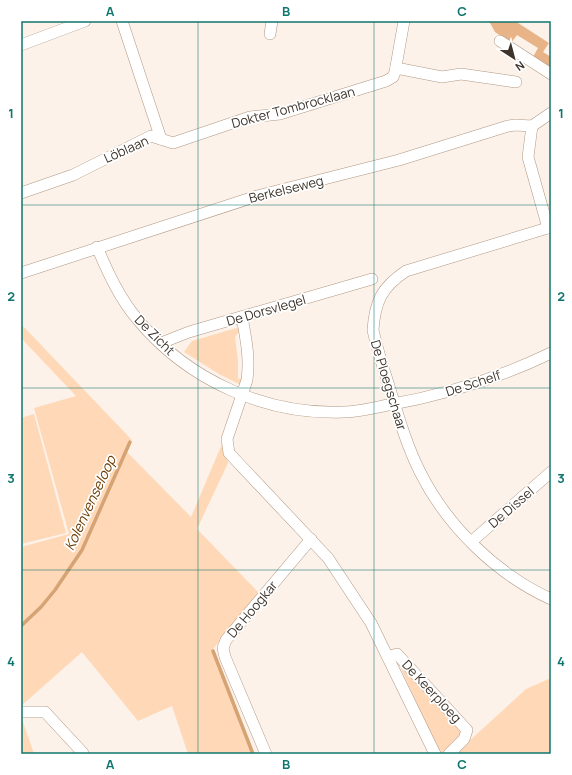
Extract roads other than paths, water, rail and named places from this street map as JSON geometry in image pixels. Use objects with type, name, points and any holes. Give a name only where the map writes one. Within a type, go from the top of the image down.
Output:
[{"type":"street","points":[[21,45],[85,21]]},
{"type":"street","name":"Löblaan","points":[[122,21],[161,139]]},
{"type":"street","points":[[270,34],[272,21]]},
{"type":"street","points":[[404,21],[396,68],[442,77],[461,74],[516,82]]},
{"type":"street","points":[[500,41],[551,74]]},
{"type":"street","name":"Dokter Tombrocklaan","points":[[161,139],[173,143],[250,117],[280,114],[321,100],[354,92],[386,81],[393,77],[396,68]]},
{"type":"street","points":[[532,126],[551,113]]},
{"type":"street","name":"Berkelseweg","points":[[21,273],[257,196],[399,160],[508,126],[532,126]]},
{"type":"street","name":"De Ploegschaar","points":[[532,126],[528,157],[550,228],[416,266],[406,271],[387,285],[378,301],[374,314],[373,330],[394,404],[409,447],[420,472],[447,514],[471,542],[514,578],[551,599]]},
{"type":"street","name":"Löblaan","points":[[21,193],[73,175],[151,136],[161,139]]},
{"type":"street","name":"De Zicht","points":[[97,247],[107,270],[125,302],[138,320],[181,361],[206,378],[242,395],[282,407],[316,412],[344,412],[394,404]]},
{"type":"street","name":"De Dorsvlegel","points":[[160,342],[372,279]]},
{"type":"street","points":[[242,317],[249,349],[247,380],[227,439],[229,453],[311,539]]},
{"type":"street","name":"De Schelf","points":[[394,404],[466,387],[551,354]]},
{"type":"street","name":"De Dissel","points":[[471,542],[551,472]]},
{"type":"street","name":"De Keerploeg","points":[[311,539],[328,558],[371,623],[435,754]]},
{"type":"street","name":"De Hoogkar","points":[[266,754],[229,668],[223,648],[226,640],[311,539]]},
{"type":"street","name":"De Keerploeg","points":[[388,657],[397,654],[467,730],[464,739],[449,754]]},
{"type":"street","points":[[21,712],[45,712],[82,753]]},
{"type":"waterway","name":"Kolenvenseloop","points":[[21,626],[41,607],[55,590],[82,550],[130,442]]},
{"type":"waterway","points":[[213,651],[253,754]]}]
